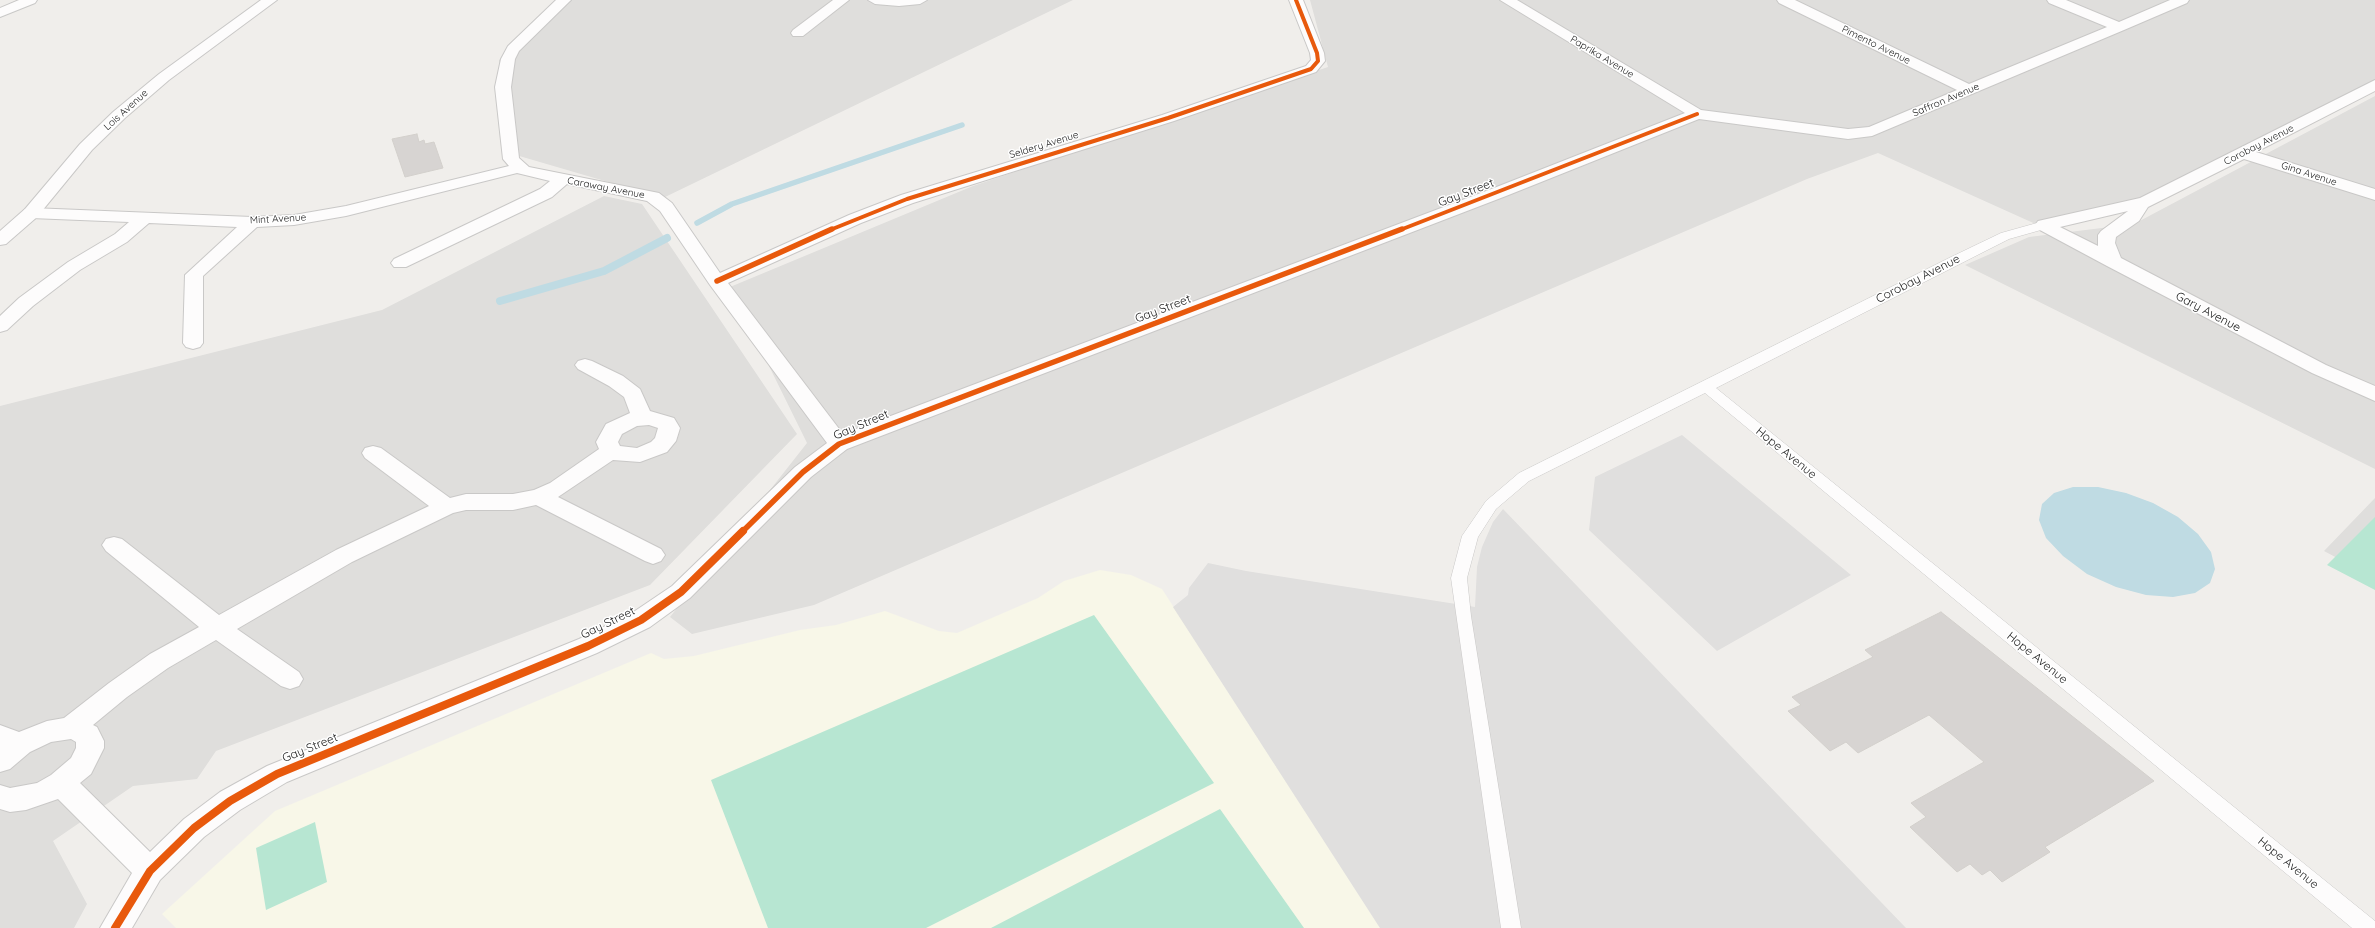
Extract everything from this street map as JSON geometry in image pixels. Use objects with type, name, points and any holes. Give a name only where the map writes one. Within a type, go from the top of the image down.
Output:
[{"type":"street","points":[[0,13],[30,0]]},
{"type":"street","name":"Lois Avenue","points":[[0,240],[31,213],[86,147],[119,115],[164,77],[270,0]]},
{"type":"street","points":[[520,168],[511,159],[503,87],[508,59],[513,49],[564,0]]},
{"type":"street","points":[[798,33],[842,0]]},
{"type":"street","points":[[875,0],[899,2],[920,0]]},
{"type":"street","name":"Seldery Avenue","points":[[717,281],[855,220],[907,199],[1168,118],[1311,69],[1318,61],[1317,53],[1296,0]]},
{"type":"street","name":"Paprika Avenue","points":[[1507,0],[1697,114]]},
{"type":"street","name":"Pimento Avenue","points":[[1784,0],[1969,90]]},
{"type":"street","points":[[2054,0],[2119,27]]},
{"type":"street","name":"Saffron Avenue","points":[[1697,114],[1833,133],[1861,133],[1872,131],[2182,0]]},
{"type":"street","name":"Corobay Avenue","points":[[2044,225],[2142,204],[2375,85]]},
{"type":"street","name":"Gay Street","points":[[115,928],[150,871],[194,828],[230,801],[277,774],[588,646],[642,620],[681,592],[803,472],[839,444],[1500,192],[1697,114]]},
{"type":"street","name":"Gina Avenue","points":[[2243,153],[2375,196]]},
{"type":"street","name":"Mint Avenue","points":[[31,213],[252,222],[294,220],[346,211],[520,168]]},
{"type":"street","name":"Caraway Avenue","points":[[520,168],[540,175],[653,197],[666,207],[717,281],[839,444]]},
{"type":"street","points":[[400,263],[546,193],[562,179]]},
{"type":"street","name":"Corobay Avenue","points":[[2113,262],[2106,243],[2107,235],[2133,217],[2142,204]]},
{"type":"street","points":[[0,326],[26,302],[74,266],[121,238],[146,217]]},
{"type":"street","points":[[194,343],[194,275],[252,222]]},
{"type":"street","name":"Gary Avenue","points":[[2044,225],[2319,369],[2375,394]]},
{"type":"street","points":[[585,365],[616,381],[633,394],[642,418]]},
{"type":"street","points":[[642,418],[651,418],[666,423],[669,428],[666,441],[659,447],[640,455],[620,456],[611,451],[607,442],[614,429],[631,420],[642,418]]},
{"type":"street","points":[[7,747],[47,732],[71,728],[118,690],[159,661],[216,627],[344,556],[446,507],[466,502],[513,502],[539,497],[558,488],[611,451]]},
{"type":"street","points":[[373,453],[446,507]]},
{"type":"street","points":[[539,497],[653,555]]},
{"type":"street","points":[[114,545],[216,627],[290,679]]},
{"type":"street","points":[[0,797],[10,800],[26,798],[44,793],[61,783],[81,766],[90,748],[90,741],[87,735],[71,728]]},
{"type":"street","points":[[61,783],[150,871]]},
{"type":"lane","name":"Corobay Avenue","points":[[1511,928],[1463,616],[1459,578],[1463,557],[1470,536],[1491,505],[1524,477],[1706,387],[1984,246],[2014,232],[2044,225]]},
{"type":"lane","name":"Hope Avenue","points":[[1706,387],[2368,928]]},
{"type":"shaded area","points":[[571,0],[1073,0],[663,198],[509,153],[499,60]]},
{"type":"shaded area","points":[[1310,0],[2375,0],[2375,87],[2141,209],[2040,226],[1878,153],[1807,179],[814,605],[692,634],[670,617],[807,443],[730,287],[973,186],[1328,67]]},
{"type":"shaded area","points":[[2375,96],[2375,469],[1965,265],[2029,237],[2134,224]]},
{"type":"shaded area","points":[[604,196],[642,204],[797,434],[650,585],[216,751],[197,779],[133,786],[53,841],[87,904],[74,928],[0,928],[0,406],[382,310]]},
{"type":"shaded area","points":[[1682,435],[1851,575],[1717,651],[1589,530],[1595,477]]},
{"type":"shaded area","points":[[2375,498],[2375,578],[2324,551]]},
{"type":"shaded area","points":[[1503,509],[1906,928],[1380,928],[1173,607],[1188,595],[1189,588],[1208,563],[1246,571],[1475,607],[1477,567],[1482,547],[1493,522]]},
{"type":"shaded area","points":[[1100,570],[1131,575],[1162,589],[1380,928],[176,928],[162,914],[275,811],[651,653],[664,659],[694,656],[800,630],[836,625],[885,611],[939,631],[957,633],[1038,598],[1064,581]]},
{"type":"green space","points":[[2375,517],[2375,590],[2327,565]]},
{"type":"green space","points":[[1094,615],[1214,783],[926,928],[768,928],[711,780]]},
{"type":"green space","points":[[1220,809],[1304,928],[991,928]]},
{"type":"green space","points":[[315,822],[327,882],[266,910],[256,848]]},
{"type":"water","points":[[2073,487],[2098,487],[2126,493],[2153,503],[2178,517],[2198,534],[2211,552],[2215,569],[2210,583],[2195,593],[2173,597],[2146,595],[2116,587],[2087,574],[2063,556],[2046,538],[2039,520],[2042,504],[2054,493]]},
{"type":"building","points":[[417,134],[419,142],[424,140],[425,144],[434,142],[443,168],[405,177],[392,139]]},
{"type":"building","points":[[1941,612],[2154,781],[2045,847],[2050,852],[2002,882],[1990,870],[1982,875],[1970,864],[1957,872],[1910,827],[1926,817],[1911,803],[1984,762],[1929,715],[1858,753],[1846,742],[1830,751],[1788,711],[1801,705],[1792,697],[1873,657],[1865,650]]},
{"type":"waterway","points":[[697,223],[732,204],[962,125]]},
{"type":"waterway","points":[[500,301],[604,271],[667,238]]},
{"type":"cycle path","points":[[717,281],[855,219],[907,199],[1168,118],[1311,69],[1318,61],[1317,53],[1296,0]]},
{"type":"cycle path","points":[[115,928],[150,871],[194,828],[230,801],[277,774],[588,646],[641,620],[681,592],[803,472],[839,444],[1500,192],[1697,114]]}]
